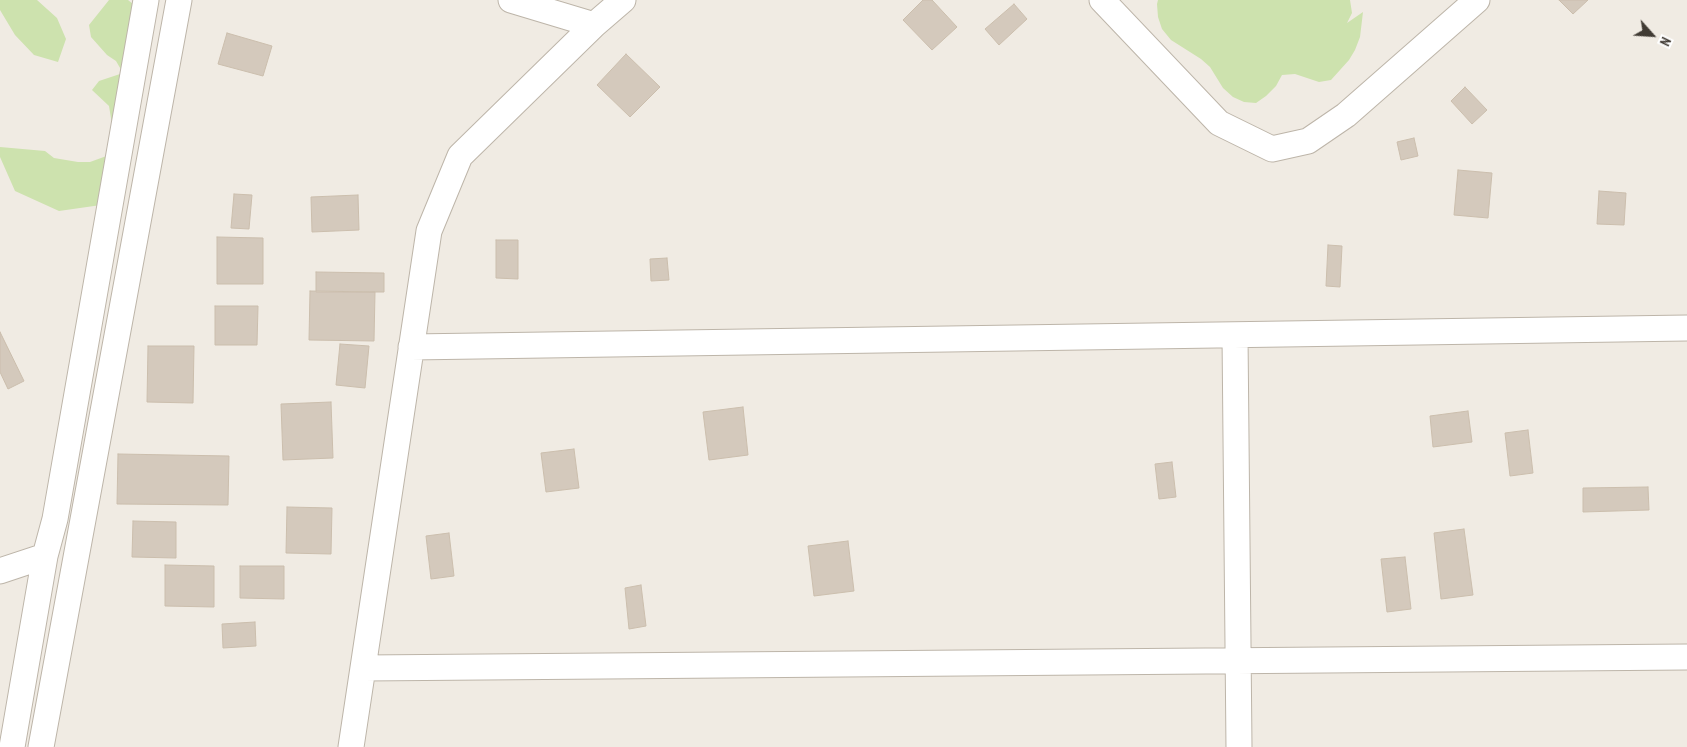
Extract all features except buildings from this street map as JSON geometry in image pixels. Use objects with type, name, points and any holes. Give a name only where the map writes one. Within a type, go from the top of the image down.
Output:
[{"type":"street","points":[[12,747],[45,556],[55,519],[146,0]]},
{"type":"street","points":[[41,747],[179,0]]},
{"type":"street","points":[[511,0],[594,24]]},
{"type":"street","points":[[351,747],[429,231],[460,156],[594,24],[623,0]]},
{"type":"street","points":[[1102,0],[1219,123],[1272,149],[1308,141],[1346,115],[1477,0]]},
{"type":"street","points":[[411,347],[1687,328]]},
{"type":"street","points":[[1235,335],[1239,747]]},
{"type":"street","points":[[0,571],[45,556]]},
{"type":"street","points":[[364,668],[1687,657]]},
{"type":"green space","points":[[0,0],[37,0],[57,18],[66,39],[58,62],[34,55],[15,35],[0,10]]},
{"type":"green space","points":[[109,0],[128,0],[133,4],[108,204],[59,211],[15,191],[0,157],[0,147],[45,151],[54,158],[78,162],[90,162],[112,154],[115,143],[109,106],[92,90],[99,81],[123,73],[116,61],[107,55],[91,37],[89,25]]},
{"type":"green space","points":[[1158,0],[1350,0],[1352,13],[1347,23],[1363,12],[1360,37],[1349,60],[1331,80],[1319,82],[1295,74],[1282,75],[1276,86],[1266,96],[1256,103],[1244,102],[1233,97],[1223,88],[1210,67],[1201,59],[1171,40],[1162,29],[1158,17]]}]
